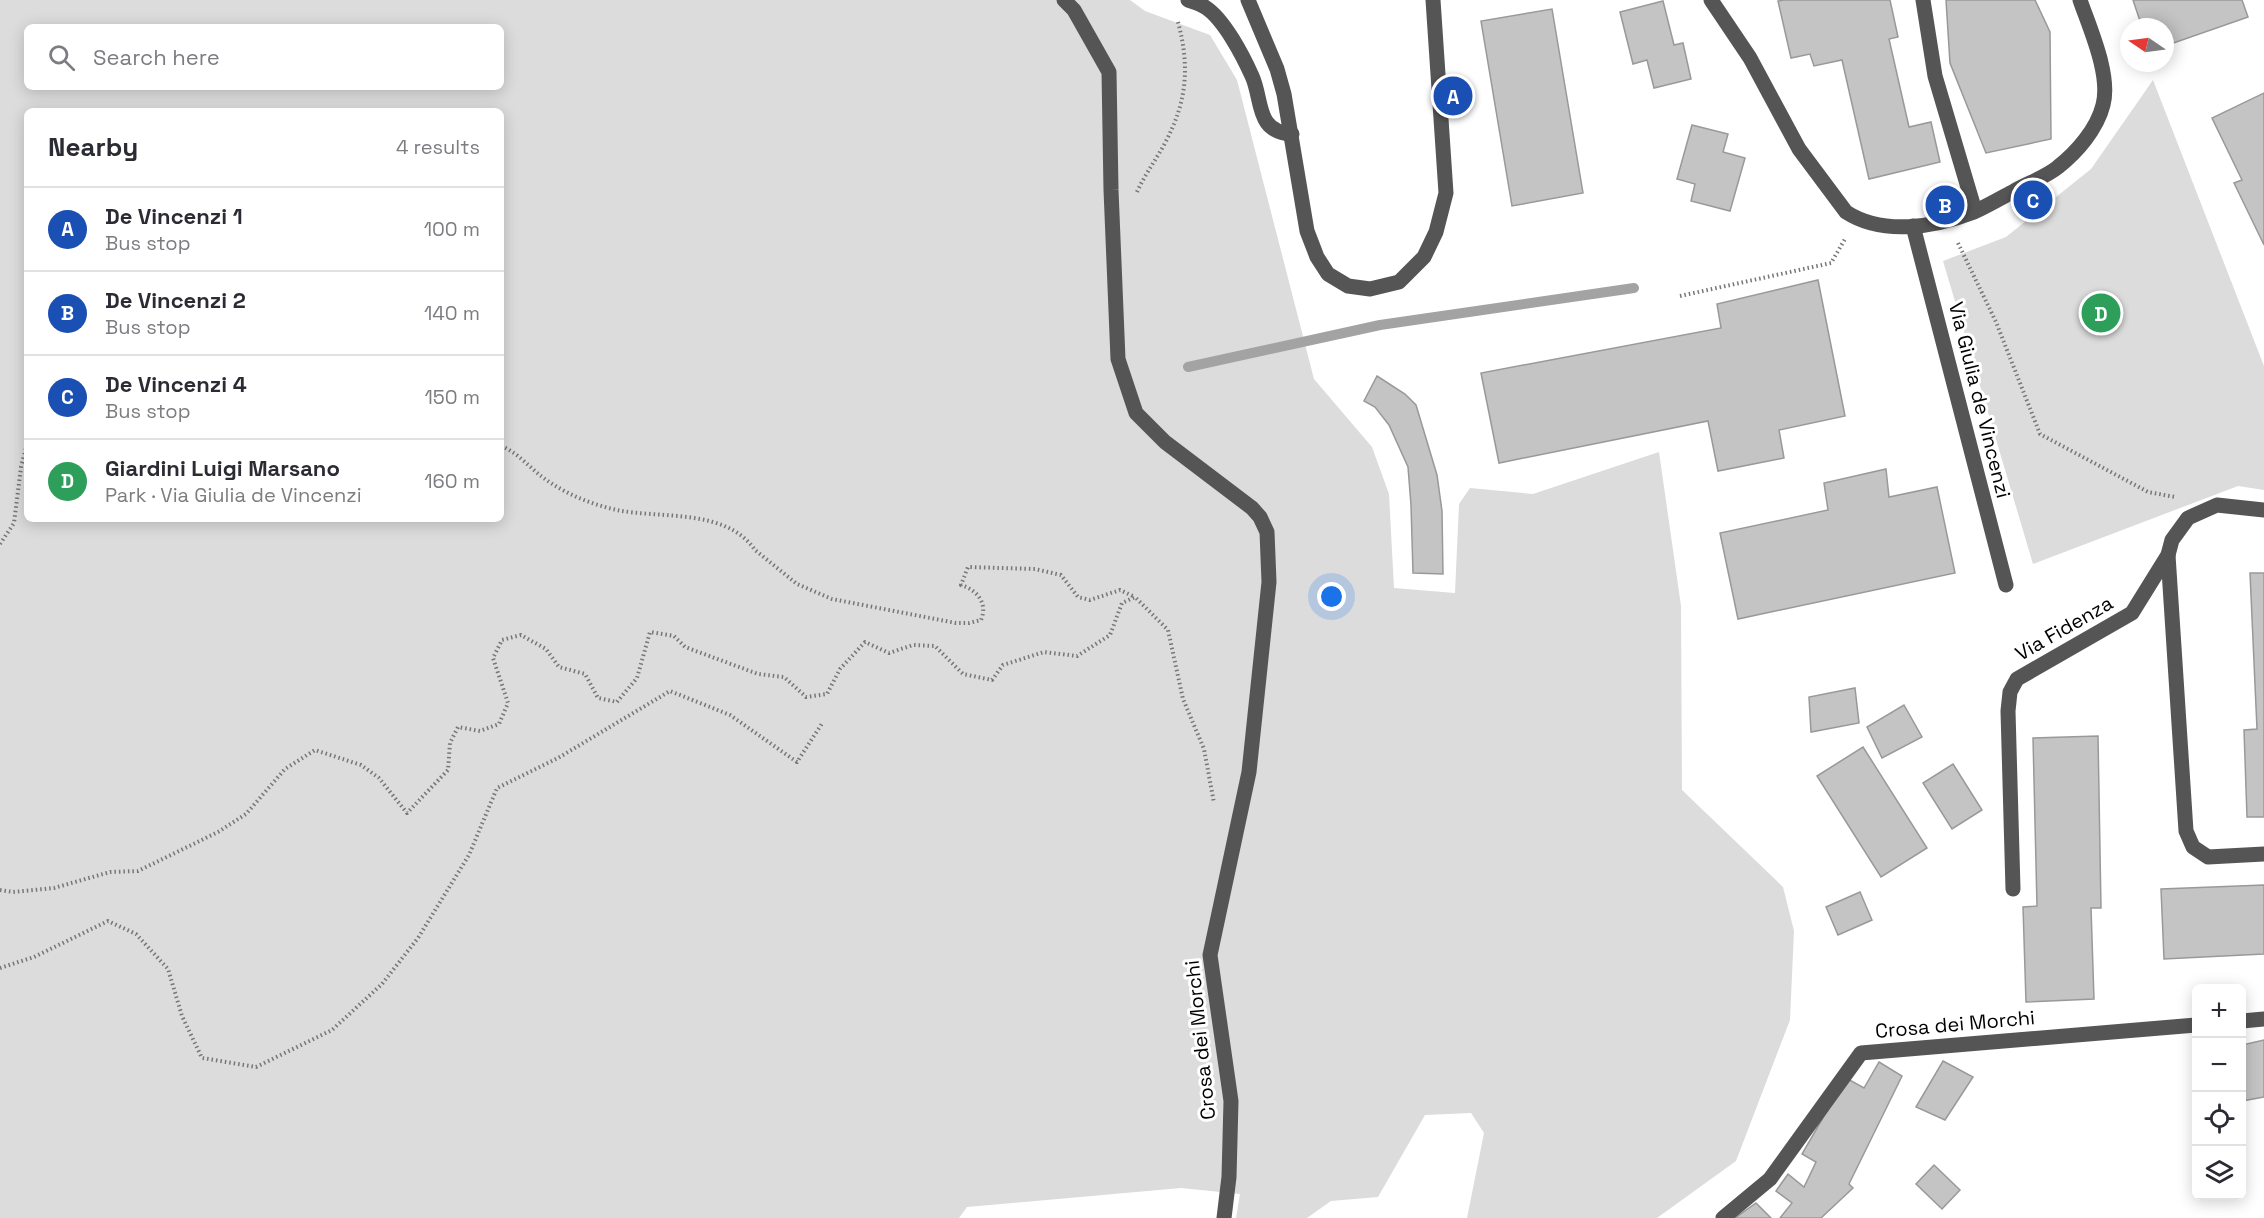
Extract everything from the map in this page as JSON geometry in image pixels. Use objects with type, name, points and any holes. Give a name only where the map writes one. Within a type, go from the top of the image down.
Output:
[{"type":"street","name":"Crosa dei Morchi","points":[[1064,0],[1074,10],[1109,72],[1118,359],[1136,413],[1165,442],[1251,508],[1260,517],[1267,532],[1269,582],[1249,772],[1210,955],[1231,1101],[1229,1177],[1224,1218]]},
{"type":"street","points":[[1188,0],[1207,8],[1233,39],[1253,78],[1259,108],[1270,126],[1279,133],[1292,134]]},
{"type":"street","points":[[1248,0],[1277,69],[1292,134],[1307,231],[1317,257],[1328,274],[1348,286],[1370,289],[1399,282],[1424,257],[1436,232],[1446,193],[1433,0]]},
{"type":"street","points":[[1711,0],[1750,58],[1799,149],[1846,212],[1857,219],[1885,225],[1913,226],[1947,220],[1975,211],[2057,168],[2090,134],[2103,104],[2103,68],[2080,0]]},
{"type":"street","points":[[1923,0],[1935,76],[1975,211]]},
{"type":"street","name":"Via Giulia de Vincenzi","points":[[1913,226],[2006,585]]},
{"type":"street","points":[[2217,505],[2264,510]]},
{"type":"street","name":"Via Fidenza","points":[[2013,889],[2008,711],[2010,692],[2017,680],[2132,613],[2168,555],[2172,540],[2188,518],[2217,505]]},
{"type":"street","name":"Via Fidenza","points":[[2168,555],[2186,831],[2193,847],[2208,857],[2264,854]]},
{"type":"street","points":[[2246,1021],[2264,1019]]},
{"type":"street","name":"Crosa dei Morchi","points":[[1723,1218],[1770,1179],[1861,1053],[2192,1025]]},
{"type":"path","points":[[1113,236],[1133,211],[1146,171],[1164,144],[1177,116],[1186,85],[1185,47],[1177,19]]},
{"type":"path","points":[[1680,296],[1831,263],[1857,219]]},
{"type":"path","points":[[1947,220],[1996,322],[2040,434],[2148,492],[2217,505]]},
{"type":"path","points":[[504,448],[570,495],[616,509],[699,520],[726,526],[750,543],[755,550],[797,584],[832,599],[956,623],[969,623],[981,620],[984,613],[981,599],[971,588],[961,585],[968,567],[1035,569],[1061,575],[1078,597],[1090,600],[1120,590],[1135,597],[1168,630],[1183,699],[1204,749],[1215,806]]},
{"type":"path","points":[[0,544],[14,523],[24,456]]},
{"type":"path","points":[[0,890],[14,892],[54,888],[110,872],[138,872],[218,832],[246,813],[285,769],[315,750],[361,765],[380,778],[407,813],[448,770],[450,743],[458,727],[480,730],[499,724],[507,703],[493,658],[502,640],[521,635],[546,649],[559,667],[585,675],[598,698],[617,702],[637,678],[650,632],[674,636],[685,647],[758,674],[784,677],[806,697],[827,694],[840,669],[865,642],[889,653],[913,645],[935,646],[963,674],[992,680],[1003,665],[1044,652],[1077,656],[1110,635],[1122,603],[1135,597]]},
{"type":"path","points":[[0,968],[34,957],[108,921],[136,934],[168,969],[182,1016],[202,1058],[256,1067],[332,1030],[382,984],[418,938],[469,855],[497,788],[558,758],[670,691],[730,715],[797,762],[823,722]]},
{"type":"shaded area","points":[[0,0],[1130,0],[1145,11],[1210,35],[1237,80],[1314,379],[1372,447],[1389,494],[1394,588],[1455,593],[1459,504],[1470,488],[1533,494],[1659,452],[1681,606],[1682,790],[1783,887],[1794,931],[1790,1020],[1736,1161],[1657,1218],[1467,1218],[1484,1133],[1471,1113],[1425,1115],[1378,1197],[1331,1201],[1307,1218],[1236,1218],[1240,1194],[1181,1188],[967,1207],[959,1218],[0,1218]]},
{"type":"shaded area","points":[[2153,80],[2264,366],[2264,490],[2238,486],[2033,564],[1943,261],[2006,237],[2091,169]]},
{"type":"building","points":[[1890,0],[1898,37],[1889,39],[1909,127],[1931,122],[1940,162],[1869,179],[1842,60],[1814,66],[1810,54],[1791,58],[1778,1]]},
{"type":"building","points":[[1946,0],[2035,0],[2050,32],[2051,139],[1986,153],[1950,63]]},
{"type":"building","points":[[2133,0],[2242,0],[2248,17],[2174,43],[2174,18],[2139,18]]},
{"type":"building","points":[[1663,1],[1674,45],[1683,43],[1691,79],[1654,88],[1647,60],[1633,64],[1620,12]]},
{"type":"building","points":[[1552,9],[1583,193],[1512,206],[1481,21]]},
{"type":"building","points":[[2264,93],[2264,245],[2234,183],[2242,180],[2212,118]]},
{"type":"building","points":[[1692,125],[1728,134],[1723,152],[1745,158],[1730,211],[1691,201],[1695,184],[1677,179]]},
{"type":"building","points":[[1818,280],[1845,416],[1779,430],[1784,458],[1718,471],[1708,421],[1499,463],[1481,373],[1721,328],[1717,304]]},
{"type":"building","points":[[1377,376],[1405,394],[1416,405],[1437,475],[1442,511],[1443,574],[1413,573],[1408,467],[1389,425],[1375,407],[1364,401]]},
{"type":"building","points":[[1886,469],[1889,497],[1937,487],[1955,573],[1738,619],[1720,533],[1828,510],[1824,483]]},
{"type":"building","points":[[2250,573],[2264,573],[2264,817],[2247,817],[2244,730],[2257,729]]},
{"type":"building","points":[[1855,688],[1859,723],[1811,732],[1809,697]]},
{"type":"building","points":[[1904,705],[1922,737],[1882,758],[1867,727]]},
{"type":"building","points":[[2098,736],[2101,908],[2091,908],[2094,999],[2026,1002],[2023,907],[2037,906],[2033,738]]},
{"type":"building","points":[[1863,747],[1927,848],[1881,877],[1817,776]]},
{"type":"building","points":[[1953,764],[1982,810],[1952,829],[1923,783]]},
{"type":"building","points":[[2264,885],[2264,954],[2164,959],[2161,889]]},
{"type":"building","points":[[1860,892],[1872,920],[1838,935],[1826,907]]},
{"type":"building","points":[[2264,1040],[2264,1097],[2246,1100],[2246,1092],[2246,1044]]},
{"type":"building","points":[[1943,1061],[1973,1077],[1945,1120],[1916,1107]]},
{"type":"building","points":[[1879,1062],[1902,1076],[1849,1184],[1853,1188],[1821,1218],[1780,1218],[1792,1203],[1776,1191],[1788,1174],[1804,1187],[1816,1162],[1802,1154],[1846,1078],[1864,1088]]},
{"type":"building","points":[[1934,1165],[1960,1190],[1942,1209],[1916,1184]]},
{"type":"building","points":[[1756,1203],[1771,1218],[1735,1218]]},
{"type":"waterway","points":[[1188,367],[1380,325],[1634,288]]},
{"type":"place","name":"De Vincenzi 1","points":[[1453,96]]},
{"type":"place","name":"De Vincenzi 4","points":[[2033,200]]},
{"type":"place","name":"De Vincenzi 2","points":[[1945,205]]},
{"type":"place","name":"Giardini Luigi Marsano","points":[[2101,313]]}]
